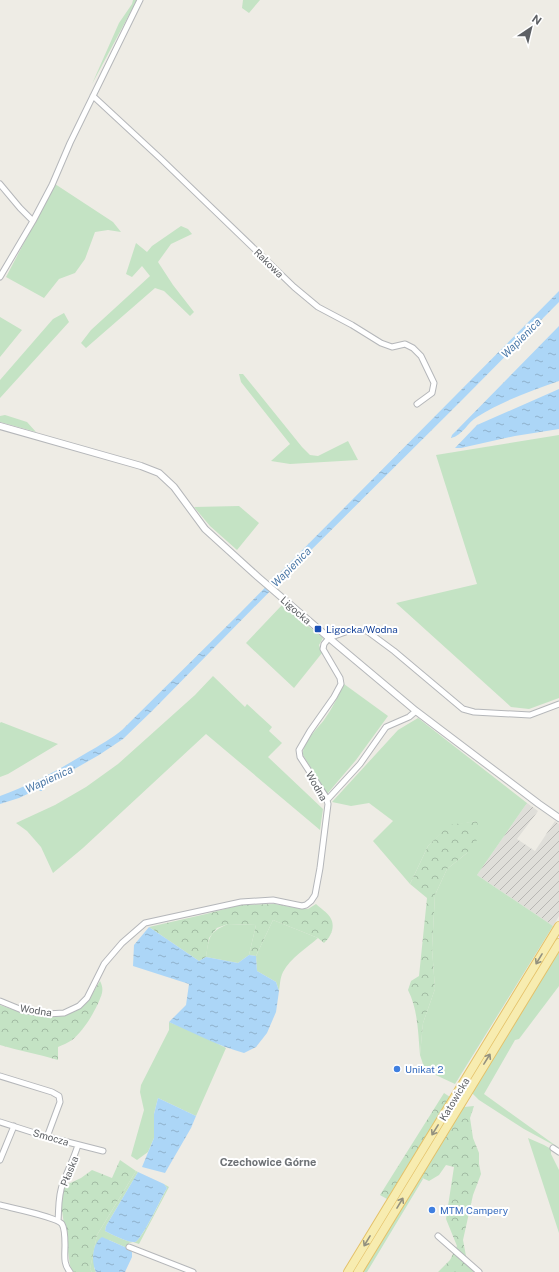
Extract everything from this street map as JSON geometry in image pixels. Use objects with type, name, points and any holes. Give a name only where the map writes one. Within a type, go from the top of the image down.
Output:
[{"type":"main road","name":"Katowicka","points":[[348,1272],[559,926]]},
{"type":"main road","name":"Katowicka","points":[[358,1272],[559,943]]},
{"type":"street","points":[[0,277],[33,221],[52,184],[70,143],[140,0]]},
{"type":"street","name":"Rakowa","points":[[93,96],[161,159],[294,288],[318,307],[352,325],[381,344],[392,347],[405,344],[414,348],[421,356],[434,383],[432,393],[417,404]]},
{"type":"street","points":[[0,184],[33,221]]},
{"type":"street","name":"Ligocka","points":[[0,426],[141,466],[159,473],[174,487],[205,529],[260,579],[416,711],[559,818]]},
{"type":"street","points":[[329,638],[351,630],[367,631],[394,651],[463,709],[474,712],[530,715],[559,704]]},
{"type":"street","name":"Wodna","points":[[0,1002],[22,1010],[47,1014],[64,1014],[79,1006],[87,998],[104,964],[122,943],[145,923],[241,902],[273,900],[302,906],[311,901],[315,895],[320,868],[328,800],[300,757],[299,750],[341,684],[340,678],[323,649],[324,644],[329,638]]},
{"type":"street","points":[[328,800],[360,764],[386,726],[409,717],[416,711]]},
{"type":"street","points":[[0,1076],[52,1092],[59,1096],[60,1102],[47,1137]]},
{"type":"street","name":"Smocza","points":[[0,1122],[47,1137],[103,1151]]},
{"type":"street","points":[[0,1160],[14,1126]]},
{"type":"street","name":"Płaska","points":[[70,1272],[65,1264],[63,1229],[62,1225],[58,1221],[59,1200],[62,1184],[74,1159],[78,1145]]},
{"type":"street","points":[[553,1148],[559,1152]]},
{"type":"street","points":[[0,1207],[58,1221]]},
{"type":"street","points":[[438,1236],[479,1272]]},
{"type":"street","points":[[130,1247],[193,1272]]},
{"type":"shaded area","points":[[527,803],[538,811],[517,839],[535,851],[555,821],[559,824],[559,916],[553,926],[477,875]]},
{"type":"green space","points":[[133,0],[137,0],[92,84],[119,23],[132,4]]},
{"type":"green space","points":[[243,0],[260,0],[249,13],[242,8]]},
{"type":"green space","points":[[55,184],[113,222],[121,232],[108,230],[95,232],[85,259],[75,273],[59,279],[44,298],[6,277]]},
{"type":"green space","points":[[181,226],[188,229],[192,234],[171,244],[158,262],[173,285],[194,312],[190,316],[164,291],[155,288],[86,348],[81,343],[91,330],[150,276],[142,266],[132,277],[126,274],[136,243],[147,252],[152,246]]},
{"type":"green space","points":[[64,313],[69,322],[0,398],[0,380],[53,319]]},
{"type":"green space","points":[[0,317],[22,330],[0,357]]},
{"type":"green space","points":[[239,374],[243,374],[310,455],[318,456],[348,441],[358,460],[290,464],[271,461],[290,444],[241,382]]},
{"type":"green space","points":[[5,415],[27,422],[36,432],[0,422],[0,416]]},
{"type":"green space","points":[[559,435],[559,698],[529,709],[511,707],[396,603],[477,584],[436,455]]},
{"type":"green space","points":[[239,506],[259,523],[237,550],[210,526],[194,507]]},
{"type":"green space","points":[[282,605],[323,638],[319,645],[322,653],[294,688],[246,643]]},
{"type":"green space","points":[[213,676],[245,707],[247,704],[272,727],[269,731],[282,743],[268,757],[323,809],[320,830],[206,734],[83,848],[53,873],[41,847],[27,831],[16,823],[55,805],[86,787],[118,764],[195,695]]},
{"type":"green space","points":[[344,684],[388,716],[356,760],[327,794],[303,755],[303,750],[307,741],[330,711]]},
{"type":"green space","points":[[418,718],[527,803],[477,875],[553,926],[455,1084],[425,1070],[420,1055],[423,1023],[435,989],[432,948],[435,895],[447,869],[467,853],[477,821],[449,826],[428,846],[410,884],[373,841],[393,821],[369,803],[351,806],[332,802],[398,730]]},
{"type":"green space","points":[[1,722],[58,744],[8,774],[0,777]]},
{"type":"green space","points":[[477,821],[480,836],[467,853],[447,869],[435,895],[432,948],[435,989],[423,1023],[420,1055],[416,1013],[408,990],[411,981],[419,976],[427,898],[410,884],[428,846],[449,825]]},
{"type":"green space","points":[[275,904],[308,909],[316,904],[327,913],[332,920],[333,928],[329,938],[324,943],[318,938],[273,920],[256,956],[249,955],[256,925],[228,924],[217,928],[209,938],[206,957],[199,961],[149,927],[240,905]]},
{"type":"green space","points":[[273,920],[318,938],[294,958],[286,967],[281,977],[279,991],[276,982],[257,971],[256,956]]},
{"type":"green space","points":[[228,924],[256,925],[249,955],[238,963],[206,957],[209,940],[213,933]]},
{"type":"green space","points":[[559,951],[559,986],[519,1039],[515,1040],[484,1094],[559,1148],[524,1129],[479,1100],[472,1093]]},
{"type":"green space","points":[[100,981],[102,993],[94,1012],[77,1036],[58,1047],[58,1060],[0,1045],[0,1005],[23,1013],[46,1017],[57,1016],[78,1008],[90,997]]},
{"type":"green space","points":[[169,1022],[199,1034],[226,1048],[196,1116],[158,1098],[154,1114],[154,1138],[148,1152],[137,1160],[131,1156],[144,1110],[140,1092],[141,1085],[169,1030]]},
{"type":"green space","points":[[444,1093],[450,1097],[387,1199],[380,1195]]},
{"type":"green space","points":[[474,1106],[470,1118],[473,1138],[479,1153],[481,1174],[473,1195],[463,1240],[466,1256],[473,1271],[475,1272],[438,1272],[450,1260],[457,1246],[446,1219],[454,1167],[446,1165],[439,1175],[429,1181],[420,1177],[464,1107]]},
{"type":"green space","points":[[528,1138],[551,1149],[551,1154],[559,1170],[559,1233]]},
{"type":"green space","points":[[120,1160],[136,1171],[97,1235],[90,1269],[92,1272],[71,1272],[61,1204],[64,1186],[81,1178],[92,1170],[112,1178]]},
{"type":"green space","points":[[136,1171],[138,1172],[106,1226],[105,1231],[124,1240],[133,1242],[129,1243],[127,1248],[109,1240],[94,1268],[96,1272],[92,1272],[90,1269],[97,1235]]},
{"type":"green space","points":[[421,1176],[423,1179],[367,1272],[363,1272]]},
{"type":"green space","points":[[164,1184],[169,1187],[139,1244],[133,1242],[138,1239],[147,1226],[167,1188]]},
{"type":"water","name":"Wapienica","points":[[559,291],[559,302],[123,739],[99,755],[43,787],[42,791],[38,789],[19,798],[0,804],[0,796],[34,782],[105,742],[122,730]]},
{"type":"water","points":[[559,326],[559,381],[496,406],[474,419],[462,432],[451,438],[452,435]]},
{"type":"water","points":[[559,389],[559,429],[455,448],[477,425]]},
{"type":"water","points":[[149,927],[199,961],[206,957],[238,963],[249,955],[256,956],[257,971],[276,982],[279,991],[276,1012],[267,1033],[256,1047],[244,1053],[215,1043],[169,1022],[186,1005],[189,984],[133,966],[134,945]]},
{"type":"water","points":[[158,1098],[196,1116],[191,1128],[165,1173],[142,1167],[154,1138],[154,1114]]},
{"type":"water","points":[[138,1172],[164,1184],[167,1188],[142,1234],[135,1242],[132,1242],[105,1231],[106,1226]]},
{"type":"water","points":[[102,1237],[127,1248],[132,1252],[132,1257],[125,1272],[96,1272],[93,1264],[93,1253],[96,1244]]},
{"type":"place","name":"Ligocka/Wodna","points":[[318,629]]},
{"type":"place","name":"Unikat 2","points":[[397,1069]]},
{"type":"place","name":"MTM Campery","points":[[432,1210]]},
{"type":"district","name":"Czechowice Górne","points":[[268,1162]]}]
